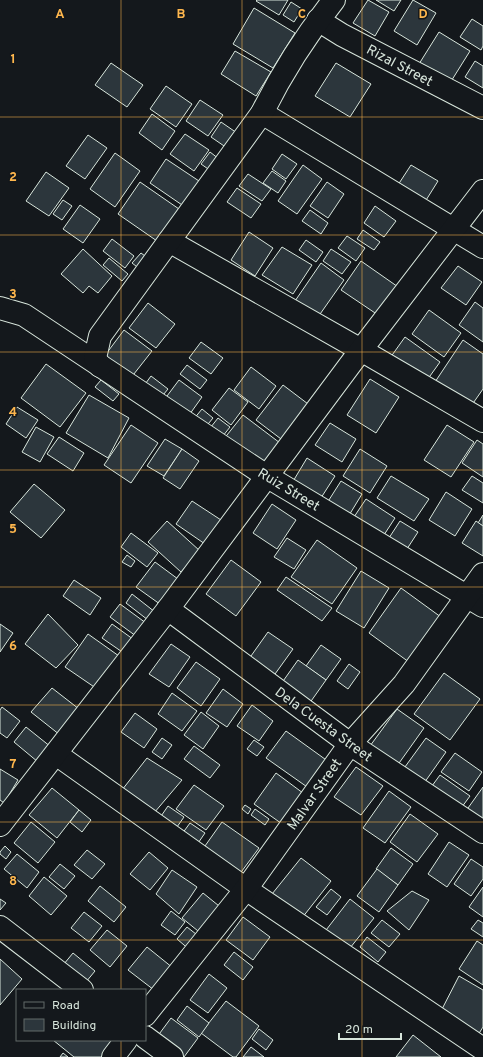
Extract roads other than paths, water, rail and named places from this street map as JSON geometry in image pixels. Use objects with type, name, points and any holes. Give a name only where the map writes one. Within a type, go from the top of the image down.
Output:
[{"type":"street","points":[[100,366],[95,358],[100,336],[262,113],[278,81],[318,20],[334,0]]},
{"type":"street","name":"Rizal Street","points":[[318,20],[342,35],[483,108]]},
{"type":"street","points":[[262,113],[483,247]]},
{"type":"street","points":[[0,825],[168,609],[483,191]]},
{"type":"street","points":[[169,241],[362,350],[483,421]]},
{"type":"street","name":"Ruiz Street","points":[[0,308],[24,316],[268,477],[475,601]]},
{"type":"street","name":"Malvar Street","points":[[146,1014],[246,889],[350,744],[475,601],[483,574]]},
{"type":"street","name":"Dela Cuesta Street","points":[[168,609],[350,744],[483,832]]},
{"type":"street","points":[[56,754],[246,889],[483,1049]]},
{"type":"street","points":[[0,927],[81,989]]},
{"type":"street","points":[[146,1038],[172,1057]]},
{"type":"street","points":[[113,1057],[125,1041]]}]
